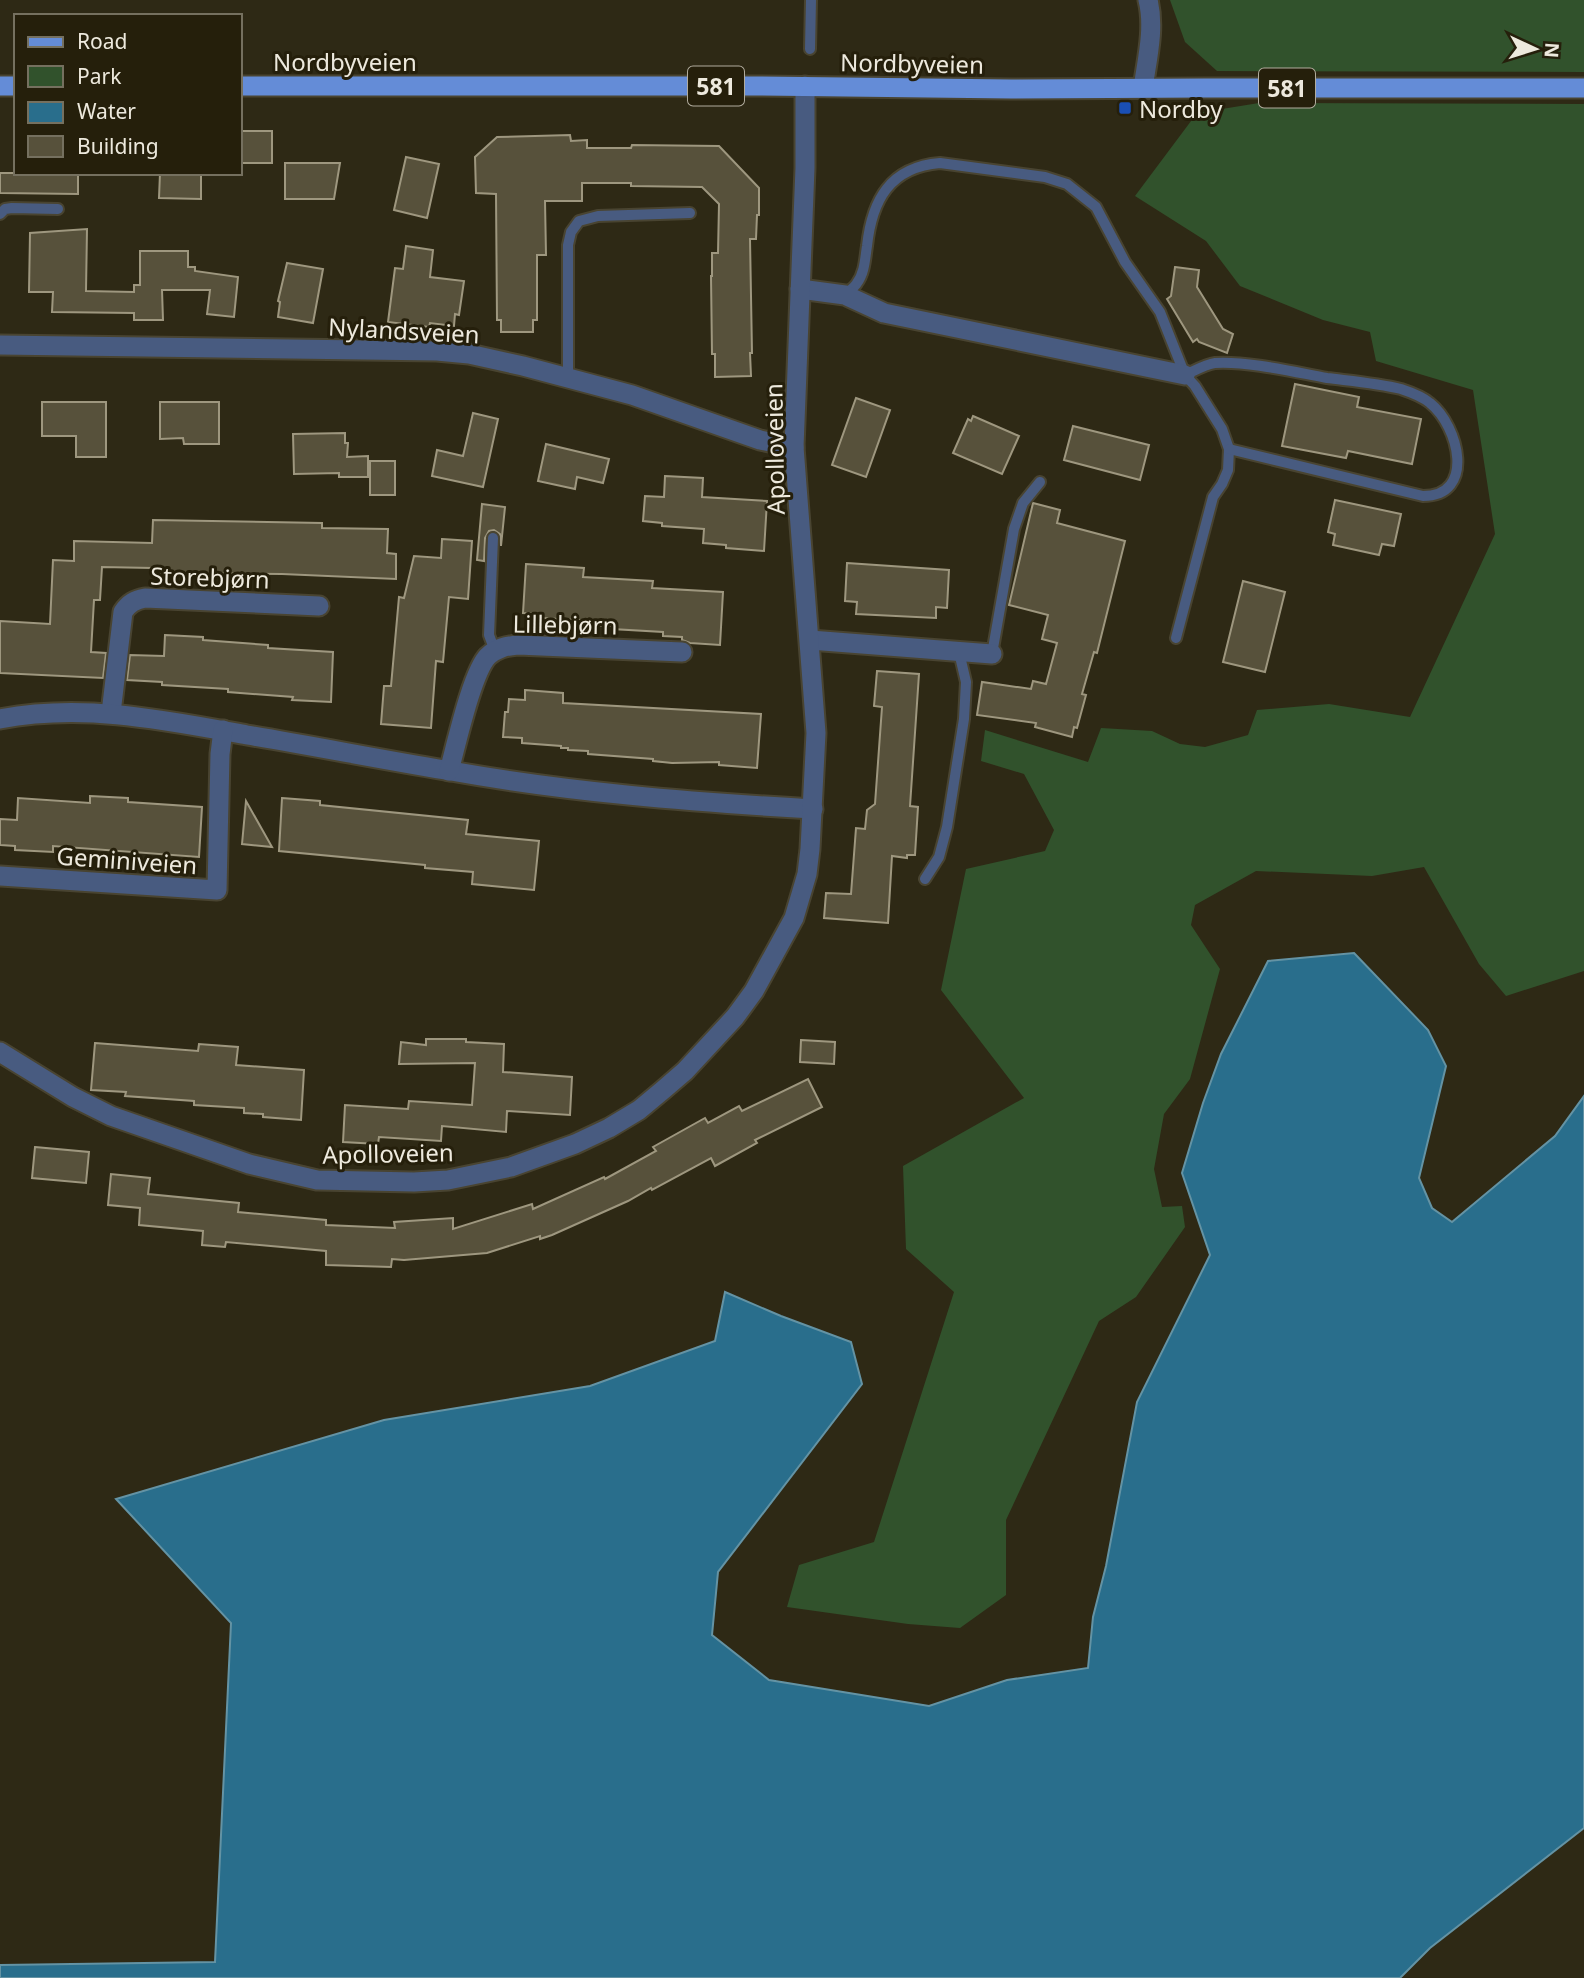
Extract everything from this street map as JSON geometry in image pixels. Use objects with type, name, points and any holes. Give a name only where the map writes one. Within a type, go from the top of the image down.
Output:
[{"type":"main road","name":"Nordbyveien","points":[[242,86],[1584,88]]},
{"type":"street","points":[[1143,88],[1151,27],[1148,0]]},
{"type":"street","name":"Apolloveien","points":[[1,1054],[73,1097],[111,1115],[219,1154],[282,1173],[317,1180],[414,1182],[448,1180],[511,1167],[575,1144],[609,1128],[639,1110],[685,1070],[735,1017],[754,991],[784,937],[801,899],[807,874],[813,809],[816,733],[794,447],[805,168],[805,86]]},
{"type":"street","points":[[800,289],[845,295],[884,313],[1185,375]]},
{"type":"street","name":"Nylandsveien","points":[[0,345],[437,351],[479,356],[632,395],[760,440],[794,447]]},
{"type":"street","name":"Storebjørn","points":[[111,713],[122,612],[128,604],[145,597],[319,606]]},
{"type":"street","points":[[810,640],[992,654]]},
{"type":"street","name":"Lillebjørn","points":[[449,771],[475,680],[482,664],[501,647],[518,645],[682,652]]},
{"type":"street","points":[[0,719],[51,712],[111,713],[223,730],[449,771],[616,795],[813,809]]},
{"type":"street","name":"Geminiveien","points":[[0,876],[217,890],[223,730]]},
{"type":"lane","points":[[810,49],[811,0]]},
{"type":"lane","points":[[845,295],[858,283],[866,262],[874,211],[885,189],[902,175],[923,165],[940,163],[1045,177],[1067,184],[1096,207],[1125,262],[1160,312],[1185,375],[1222,429],[1229,449],[1228,470],[1213,497],[1175,638]]},
{"type":"lane","points":[[0,214],[5,209],[12,208],[58,209]]},
{"type":"lane","points":[[568,378],[568,245],[571,232],[579,220],[598,216],[690,213]]},
{"type":"lane","points":[[1185,375],[1213,363],[1248,365],[1402,390],[1429,401],[1444,418],[1458,449],[1458,461],[1450,486],[1436,496],[1423,496],[1229,449]]},
{"type":"lane","points":[[992,654],[1014,529],[1023,503],[1040,482]]},
{"type":"lane","points":[[493,538],[489,635],[495,651]]},
{"type":"lane","points":[[925,879],[939,857],[947,827],[964,719],[966,682],[959,652]]},
{"type":"green space","points":[[1170,0],[1584,0],[1584,72],[1217,71],[1185,42]]},
{"type":"green space","points":[[1259,103],[1584,104],[1584,971],[1506,996],[1479,964],[1424,867],[1372,876],[1256,871],[1195,905],[1191,925],[1220,969],[1190,1079],[1164,1114],[1154,1169],[1162,1207],[1182,1206],[1185,1227],[1136,1297],[1099,1321],[1006,1520],[1006,1595],[960,1628],[908,1624],[787,1607],[799,1565],[874,1542],[954,1292],[906,1249],[903,1166],[1024,1098],[941,990],[966,869],[1045,851],[1054,830],[1024,774],[981,761],[985,730],[1088,762],[1101,728],[1152,731],[1180,744],[1205,747],[1248,735],[1257,710],[1329,704],[1410,717],[1495,534],[1473,390],[1376,361],[1370,332],[1323,320],[1240,286],[1206,241],[1135,196],[1197,113]]},
{"type":"water","points":[[1354,953],[1428,1030],[1446,1066],[1419,1178],[1432,1208],[1452,1222],[1555,1136],[1584,1096],[1584,1828],[1430,1948],[1400,1978],[0,1978],[0,1965],[215,1962],[231,1623],[116,1499],[384,1420],[590,1386],[715,1341],[725,1292],[851,1342],[862,1384],[718,1572],[712,1635],[769,1680],[929,1706],[1007,1680],[1088,1668],[1093,1617],[1106,1566],[1137,1402],[1210,1255],[1182,1173],[1221,1054],[1268,961]]},
{"type":"building","points":[[242,131],[272,131],[272,163],[242,163]]},
{"type":"building","points":[[570,135],[571,141],[587,140],[587,148],[631,148],[632,145],[719,146],[759,188],[756,239],[750,239],[751,376],[715,377],[711,276],[712,253],[718,253],[719,204],[702,187],[582,183],[582,201],[545,201],[546,255],[537,255],[537,320],[533,320],[533,332],[501,332],[501,320],[497,320],[496,194],[476,193],[475,157],[497,137]]},
{"type":"building","points":[[406,157],[439,164],[427,218],[394,210]]},
{"type":"building","points":[[285,163],[340,163],[334,199],[285,199]]},
{"type":"building","points":[[0,173],[78,175],[78,194],[0,193]]},
{"type":"building","points":[[160,175],[201,175],[201,199],[159,198]]},
{"type":"building","points":[[87,229],[86,291],[134,292],[134,285],[140,285],[140,251],[188,251],[188,267],[195,267],[195,271],[238,277],[234,317],[207,314],[210,290],[162,290],[163,320],[134,320],[134,313],[52,312],[53,292],[29,292],[30,233]]},
{"type":"building","points":[[406,246],[433,250],[430,277],[464,281],[459,315],[455,314],[454,326],[430,323],[429,327],[388,322],[395,268],[403,269]]},
{"type":"building","points":[[287,263],[323,269],[313,323],[278,317],[278,301]]},
{"type":"building","points":[[1175,267],[1199,270],[1197,287],[1223,329],[1233,334],[1227,353],[1197,339],[1193,342],[1167,299],[1171,296]]},
{"type":"building","points":[[1295,384],[1359,397],[1357,407],[1421,419],[1412,464],[1348,451],[1346,458],[1282,446]]},
{"type":"building","points":[[856,398],[890,410],[866,477],[832,465]]},
{"type":"building","points":[[42,402],[106,402],[106,457],[76,457],[76,436],[42,436]]},
{"type":"building","points":[[160,402],[219,402],[219,444],[184,444],[183,438],[160,439]]},
{"type":"building","points":[[473,413],[498,419],[483,487],[432,476],[437,450],[463,456]]},
{"type":"building","points":[[973,416],[1019,436],[1002,474],[953,453],[968,419],[971,421]]},
{"type":"building","points":[[1073,426],[1149,445],[1140,480],[1064,460]]},
{"type":"building","points":[[345,433],[345,443],[348,443],[347,457],[368,456],[368,477],[339,477],[339,473],[294,474],[293,434]]},
{"type":"building","points":[[546,444],[609,459],[603,483],[577,477],[575,489],[538,481]]},
{"type":"building","points":[[370,461],[395,461],[395,495],[370,495]]},
{"type":"building","points":[[665,476],[703,478],[702,497],[767,501],[764,551],[703,543],[704,529],[662,526],[662,523],[643,521],[645,496],[664,497]]},
{"type":"building","points":[[1335,500],[1401,514],[1394,546],[1382,544],[1379,555],[1333,545],[1335,534],[1328,532]]},
{"type":"building","points":[[1033,503],[1060,510],[1057,523],[1125,541],[1097,653],[1094,652],[1082,694],[1086,695],[1072,737],[1035,727],[1036,723],[977,715],[982,682],[1031,689],[1033,681],[1046,684],[1057,643],[1042,639],[1048,615],[1009,605]]},
{"type":"building","points":[[482,504],[505,507],[501,546],[500,534],[494,530],[489,531],[485,538],[484,561],[477,560]]},
{"type":"building","points":[[153,520],[322,523],[322,528],[388,529],[387,553],[396,554],[396,579],[282,574],[152,573],[152,568],[102,567],[100,600],[94,600],[91,652],[106,653],[103,678],[0,673],[0,621],[50,624],[53,560],[74,561],[74,541],[152,543]]},
{"type":"building","points":[[442,539],[472,541],[468,599],[449,597],[443,662],[436,661],[431,728],[381,724],[384,686],[391,686],[399,597],[404,598],[414,556],[441,558]]},
{"type":"building","points":[[847,563],[949,570],[947,608],[936,607],[936,618],[856,614],[857,602],[845,601]]},
{"type":"building","points":[[526,564],[584,568],[583,577],[653,581],[652,588],[723,592],[720,645],[690,643],[682,640],[682,637],[663,636],[663,632],[612,629],[612,626],[592,625],[592,621],[542,618],[542,614],[523,613]]},
{"type":"building","points":[[1243,581],[1285,592],[1265,672],[1223,662]]},
{"type":"building","points":[[165,635],[268,645],[268,648],[333,652],[331,702],[292,700],[293,697],[228,692],[228,689],[127,680],[130,655],[164,656]]},
{"type":"building","points":[[877,671],[919,674],[910,806],[918,807],[915,855],[907,855],[907,858],[892,856],[888,923],[824,918],[826,893],[851,894],[856,828],[865,829],[867,810],[875,804],[882,707],[874,706]]},
{"type":"building","points":[[525,690],[563,693],[563,703],[761,714],[757,768],[719,765],[719,762],[672,763],[588,754],[588,751],[522,743],[522,738],[503,737],[509,699],[525,700]]},
{"type":"building","points":[[90,796],[128,798],[128,802],[202,807],[199,857],[53,846],[53,852],[15,850],[15,846],[0,845],[0,819],[17,820],[18,798],[90,803]]},
{"type":"building","points":[[282,798],[320,801],[320,805],[468,820],[466,834],[539,841],[534,890],[472,884],[473,872],[279,851]]},
{"type":"building","points":[[246,801],[272,847],[242,844]]},
{"type":"building","points":[[426,1039],[466,1039],[466,1042],[504,1044],[503,1072],[572,1077],[570,1115],[507,1111],[506,1132],[442,1126],[441,1141],[379,1137],[378,1144],[343,1142],[345,1105],[408,1109],[409,1101],[472,1105],[475,1063],[399,1064],[401,1042],[426,1045]]},
{"type":"building","points":[[801,1040],[835,1042],[834,1064],[800,1062]]},
{"type":"building","points":[[95,1043],[198,1051],[199,1044],[238,1047],[236,1065],[304,1070],[301,1120],[244,1113],[244,1108],[194,1105],[194,1101],[125,1096],[126,1092],[91,1090]]},
{"type":"building","points":[[808,1079],[822,1107],[755,1140],[757,1143],[715,1166],[711,1158],[652,1190],[651,1188],[552,1235],[540,1239],[540,1236],[487,1253],[392,1259],[391,1267],[326,1265],[326,1251],[226,1242],[225,1247],[202,1245],[203,1231],[139,1225],[140,1208],[108,1205],[111,1174],[150,1178],[148,1194],[239,1203],[238,1212],[326,1220],[326,1225],[395,1228],[394,1222],[453,1218],[453,1229],[532,1204],[533,1209],[604,1177],[605,1179],[656,1151],[653,1147],[705,1118],[708,1123],[739,1106],[742,1111]]},
{"type":"building","points":[[35,1147],[89,1152],[86,1183],[32,1178]]},
{"type":"place","name":"Nordby","points":[[1125,108]]}]
